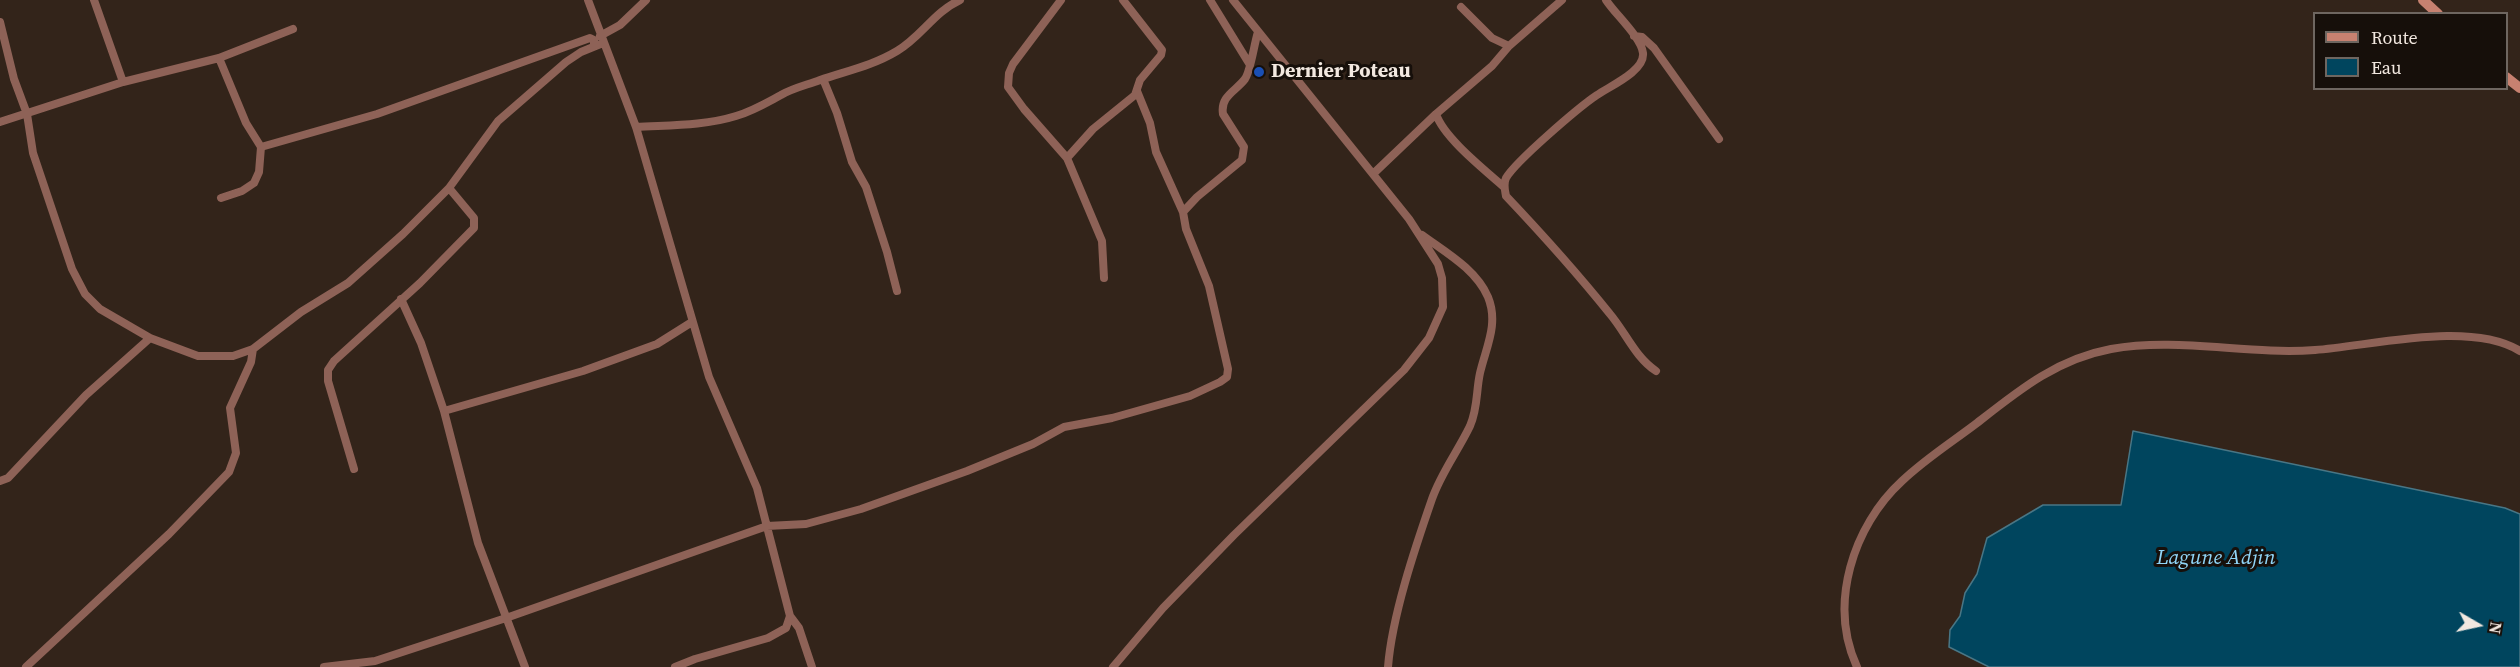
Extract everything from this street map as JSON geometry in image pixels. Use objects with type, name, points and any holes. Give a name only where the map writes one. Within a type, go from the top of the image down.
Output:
[{"type":"street","points":[[94,0],[123,82]]},
{"type":"street","points":[[588,0],[601,40],[636,127],[709,377],[757,488],[790,616],[799,628],[812,667]]},
{"type":"street","points":[[0,22],[14,79],[27,114],[33,153],[72,269],[85,294],[100,309],[150,338],[198,356],[233,356],[253,349],[301,312],[348,283],[403,234],[448,188],[498,121],[566,62],[594,46],[620,25],[646,0]]},
{"type":"street","points":[[636,127],[699,123],[734,117],[755,109],[782,94],[823,79],[854,71],[897,52],[915,38],[929,21],[947,6],[960,0]]},
{"type":"street","points":[[1061,0],[1013,64],[1009,73],[1008,87],[1067,158],[1102,241],[1104,279]]},
{"type":"street","points":[[1067,158],[1093,129],[1137,91],[1140,80],[1161,55],[1162,50],[1123,0]]},
{"type":"street","points":[[1210,0],[1250,66]]},
{"type":"street","points":[[1113,667],[1163,608],[1234,535],[1388,388],[1429,338],[1443,307],[1442,278],[1434,257],[1409,219],[1233,0]]},
{"type":"street","points":[[1373,174],[1436,114],[1492,66],[1509,46],[1562,0]]},
{"type":"street","points":[[1606,0],[1634,36],[1643,54],[1636,68],[1620,82],[1597,95],[1536,147],[1514,169],[1506,180],[1504,188],[1506,196],[1550,242],[1613,317],[1645,364],[1656,371]]},
{"type":"street","points":[[2423,0],[2436,12]]},
{"type":"street","points":[[1461,7],[1492,38],[1509,46]]},
{"type":"street","points":[[0,123],[123,82],[219,58],[293,29]]},
{"type":"street","points":[[1183,212],[1197,197],[1242,160],[1244,147],[1223,114],[1222,108],[1230,94],[1246,78],[1258,32]]},
{"type":"street","points":[[1634,36],[1642,37],[1654,48],[1719,139]]},
{"type":"street","points":[[261,147],[377,114],[590,38],[594,40],[594,46]]},
{"type":"street","points":[[219,58],[246,123],[261,147],[259,172],[254,183],[242,191],[222,198]]},
{"type":"street","points":[[823,79],[837,113],[852,162],[866,187],[897,291]]},
{"type":"street","points":[[2508,79],[2520,88]]},
{"type":"street","points":[[324,667],[375,661],[506,618],[766,526],[806,524],[861,509],[967,471],[1033,444],[1064,427],[1123,415],[1190,396],[1220,382],[1227,377],[1228,369],[1209,286],[1186,229],[1183,212],[1156,152],[1150,123],[1137,91]]},
{"type":"street","points":[[1436,114],[1438,120],[1462,149],[1504,188]]},
{"type":"street","points":[[354,470],[328,381],[328,370],[334,361],[474,228],[474,218],[448,188]]},
{"type":"street","points":[[1388,667],[1396,620],[1433,498],[1443,474],[1471,425],[1479,400],[1480,373],[1493,327],[1488,297],[1477,280],[1460,263],[1415,231]]},
{"type":"street","points":[[401,299],[421,343],[444,411],[478,543],[525,667]]},
{"type":"street","points":[[444,411],[583,371],[657,344],[692,322]]},
{"type":"street","points":[[1857,667],[1845,628],[1844,602],[1848,574],[1858,544],[1874,512],[1902,481],[2047,371],[2110,349],[2151,346],[2313,350],[2378,342],[2469,336],[2497,341],[2520,351]]},
{"type":"street","points":[[0,481],[8,478],[86,395],[150,338]]},
{"type":"street","points":[[26,667],[169,534],[229,472],[236,453],[230,408],[251,362],[253,349]]},
{"type":"street","points":[[675,667],[768,638],[786,628],[790,616]]},
{"type":"water","name":"Lagune Adjin","points":[[2133,431],[2505,508],[2520,514],[2520,667],[1989,667],[1949,647],[1950,630],[1960,616],[1965,593],[1977,574],[1987,538],[2043,505],[2121,505]]},
{"type":"place","name":"Dernier Poteau","points":[[1259,72]]}]
